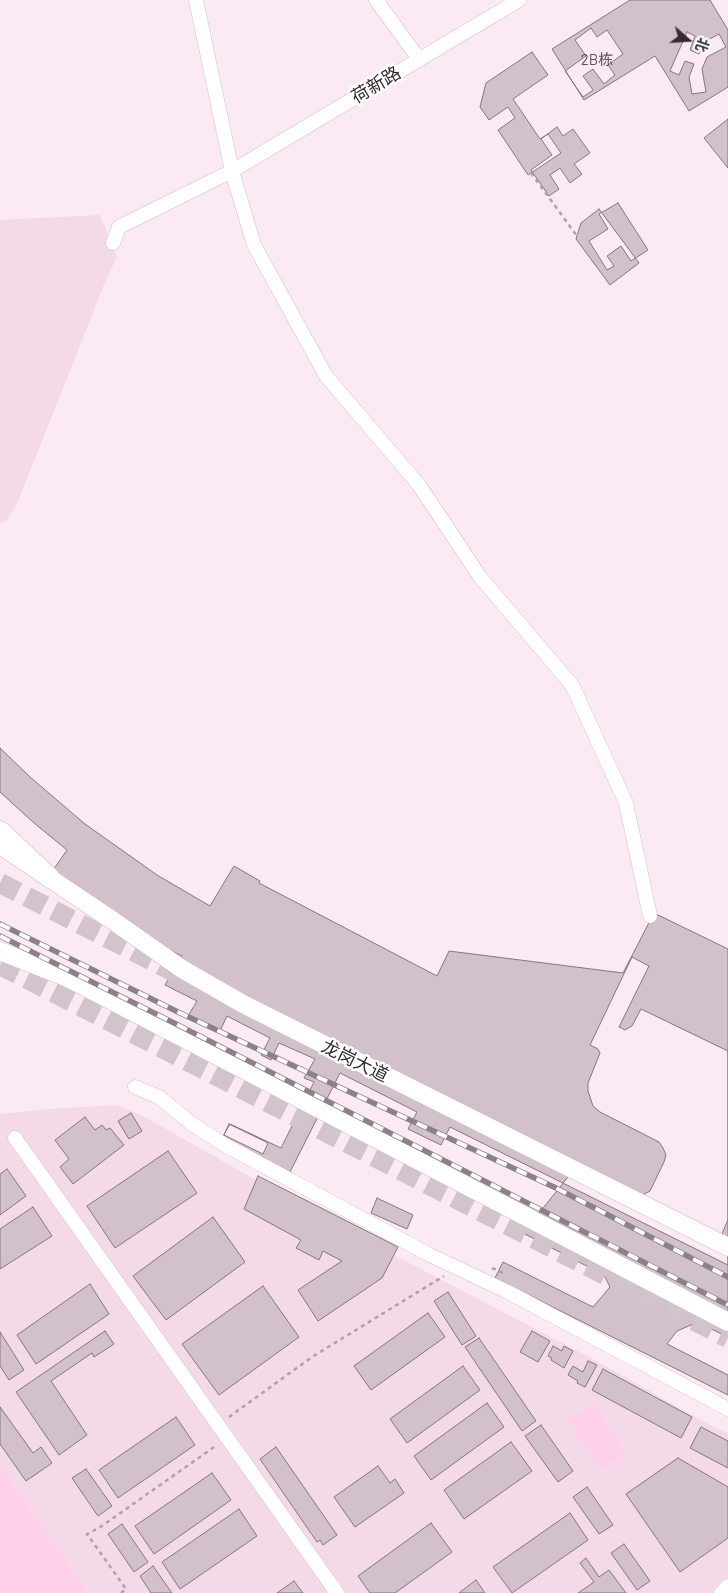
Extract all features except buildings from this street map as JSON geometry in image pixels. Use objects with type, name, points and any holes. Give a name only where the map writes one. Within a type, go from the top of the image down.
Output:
[{"type":"highway","points":[[0,831],[50,878]]},
{"type":"main road","name":"龙岗大道","points":[[0,845],[182,969],[243,1004],[728,1247]]},
{"type":"main road","points":[[0,951],[70,978],[728,1322]]},
{"type":"street","points":[[196,0],[232,171],[254,245],[326,376],[419,485],[480,577],[572,686],[626,803],[650,916]]},
{"type":"street","points":[[376,0],[419,59]]},
{"type":"street","name":"荷新路","points":[[113,243],[119,226],[232,171],[519,0]]},
{"type":"street","points":[[136,1087],[159,1097],[192,1124],[223,1144],[430,1255],[508,1292],[728,1409]]},
{"type":"street","points":[[15,1138],[337,1593]]},
{"type":"street","points":[[721,1593],[728,1586]]},
{"type":"path","points":[[531,173],[577,236]]},
{"type":"path","points":[[492,1268],[504,1274]]},
{"type":"path","points":[[238,1412],[319,1352],[445,1275]]},
{"type":"path","points":[[121,1593],[126,1589],[87,1534],[99,1528],[227,1439]]},
{"type":"shaded area","points":[[100,215],[117,257],[107,277],[17,504],[7,520],[0,524],[0,220]]},
{"type":"shaded area","points":[[117,1105],[143,1116],[321,1217],[591,1358],[717,1429],[728,1433],[728,1593],[89,1593],[0,1466],[0,1114]]},
{"type":"shaded area","points":[[593,1403],[626,1453],[601,1470],[568,1420]]},
{"type":"shaded area","points":[[0,1466],[89,1593],[0,1593]]},
{"type":"tunnel","points":[[0,883],[186,978]]},
{"type":"tunnel","points":[[0,965],[728,1338]]},
{"type":"railway","points":[[0,924],[178,1012],[556,1188],[728,1277]]},
{"type":"railway","points":[[0,936],[728,1305]]}]
